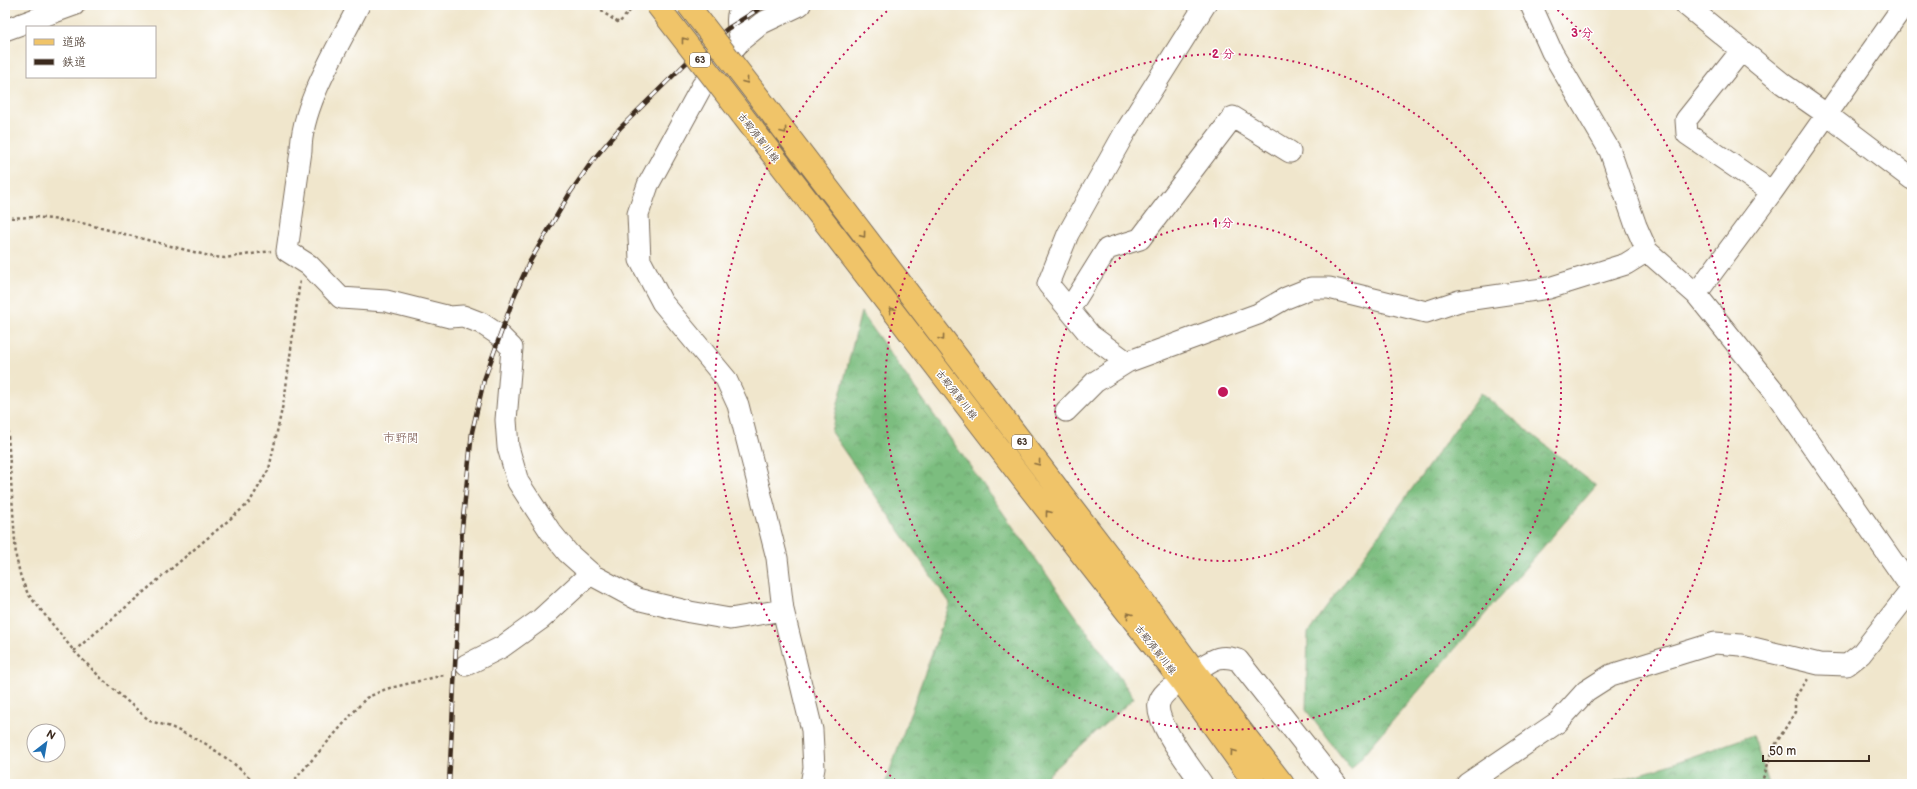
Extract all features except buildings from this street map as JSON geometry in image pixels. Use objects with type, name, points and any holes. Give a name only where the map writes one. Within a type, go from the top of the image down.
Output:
[{"type":"main road","name":"古殿須賀川線","points":[[657,5],[1031,490],[1188,676],[1283,784]]},
{"type":"main road","name":"古殿須賀川線","points":[[688,5],[1136,591],[1255,784]]},
{"type":"street","points":[[5,30],[74,5]]},
{"type":"street","points":[[359,5],[313,98],[301,137],[295,256],[309,265],[341,298],[386,301],[450,317],[463,316],[487,327],[499,335],[512,348],[506,420],[508,447],[518,482],[550,531],[568,553],[594,576],[637,599],[730,620],[783,610]]},
{"type":"street","points":[[741,40],[737,23],[739,9],[743,5]]},
{"type":"street","points":[[800,5],[762,23],[741,40],[702,86],[648,185],[638,214],[640,260],[662,302],[726,380],[738,405],[777,558],[783,610],[812,730],[814,768],[811,784]]},
{"type":"street","points":[[1127,362],[1090,335],[1048,284],[1068,234],[1124,134],[1205,5]]},
{"type":"street","points":[[1467,784],[1558,722],[1586,691],[1611,675],[1715,643],[1741,645],[1819,664],[1847,665],[1861,654],[1912,589],[1774,391],[1696,294],[1647,251],[1636,226],[1610,151],[1552,52],[1531,5]]},
{"type":"street","points":[[1686,5],[1783,84],[1826,114],[1912,179]]},
{"type":"street","points":[[1696,294],[1772,192],[1904,5]]},
{"type":"street","points":[[1741,51],[1686,120],[1687,134],[1772,192]]},
{"type":"street","points":[[1069,310],[1107,248],[1140,239],[1233,117],[1290,152]]},
{"type":"street","points":[[1066,411],[1095,382],[1127,362],[1258,314],[1286,298],[1311,288],[1330,288],[1426,312],[1459,301],[1549,288],[1626,264],[1647,251]]},
{"type":"street","points":[[466,665],[502,647],[541,619],[591,573]]},
{"type":"street","points":[[1202,784],[1164,726],[1159,713],[1159,702],[1165,693],[1188,676],[1215,659],[1226,656],[1238,660],[1336,784]]},
{"type":"path","points":[[598,5],[604,13],[619,23],[635,5]]},
{"type":"path","points":[[5,218],[36,216],[82,223],[213,257],[225,258],[272,250],[295,256],[284,395],[269,469],[249,503],[74,651]]},
{"type":"path","points":[[5,388],[14,533],[21,578],[28,594],[74,651],[103,680],[150,721],[172,727],[206,744],[233,763],[258,784]]},
{"type":"path","points":[[1761,784],[1774,747],[1794,712],[1795,697],[1819,664]]},
{"type":"path","points":[[291,784],[366,698],[386,689],[444,675]]},
{"type":"green space","points":[[861,312],[1134,698],[1038,784],[885,784],[950,603],[831,432]]},
{"type":"green space","points":[[1481,393],[1596,486],[1351,769],[1306,710],[1308,633]]},
{"type":"green space","points":[[1753,735],[1769,784],[1606,784],[1654,770]]},
{"type":"railway","points":[[449,784],[462,528],[472,432],[484,380],[515,294],[529,263],[570,193],[593,160],[620,128],[685,64],[727,29],[765,5]]},
{"type":"district","name":"市野関","points":[[401,438]]}]
